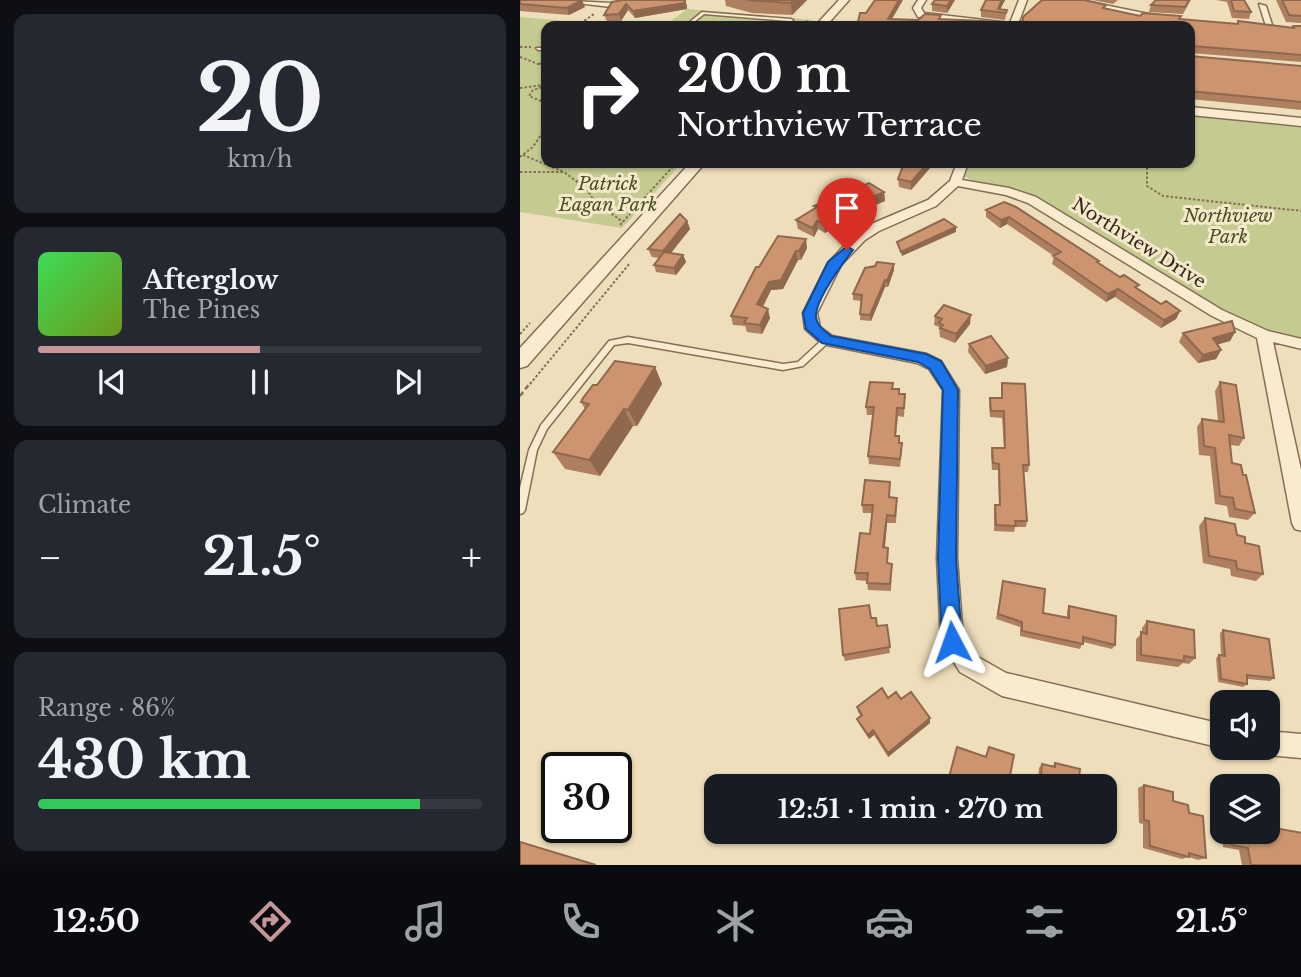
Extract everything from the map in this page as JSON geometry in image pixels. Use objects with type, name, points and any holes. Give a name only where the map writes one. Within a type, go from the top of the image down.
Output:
[{"type":"street","points":[[556,0],[611,5],[639,0]]},
{"type":"street","points":[[825,21],[844,0]]},
{"type":"street","points":[[922,0],[917,8],[921,15],[965,21]]},
{"type":"street","points":[[1016,21],[1023,0]]},
{"type":"street","points":[[1068,0],[1122,12],[1170,18]]},
{"type":"street","points":[[1122,12],[1139,0]]},
{"type":"street","points":[[1262,6],[1270,26]]},
{"type":"street","points":[[1257,25],[1280,27]]},
{"type":"street","points":[[1195,111],[1301,122]]},
{"type":"street","points":[[520,361],[694,168]]},
{"type":"street","points":[[960,168],[955,182],[932,203],[860,237],[835,262],[810,313],[813,329],[827,340],[921,358],[935,365],[950,390],[947,558],[951,630],[952,642],[968,664],[1002,684],[1210,733]]},
{"type":"street","name":"Northview Drive","points":[[955,182],[1009,192],[1032,200],[1217,313],[1264,335],[1301,344]]},
{"type":"street","points":[[1264,335],[1301,523]]},
{"type":"street","points":[[1280,744],[1301,746]]},
{"type":"lane","points":[[693,21],[703,13],[790,21]]},
{"type":"lane","points":[[520,510],[533,450],[544,427],[612,343],[628,340],[783,367],[800,364],[827,340]]},
{"type":"path","points":[[585,21],[611,5]]},
{"type":"path","points":[[520,57],[539,64]]},
{"type":"path","points":[[520,88],[541,86]]},
{"type":"path","points":[[541,87],[533,90],[529,96],[541,101]]},
{"type":"path","points":[[541,133],[521,156],[541,163]]},
{"type":"path","points":[[553,168],[587,188],[594,201],[623,222]]},
{"type":"path","points":[[1147,168],[1147,186],[1163,196],[1301,211]]},
{"type":"path","points":[[520,172],[564,172]]},
{"type":"path","points":[[520,396],[638,254]]},
{"type":"green space","points":[[687,9],[813,20],[812,21],[671,21]]},
{"type":"green space","name":"Patrick Eagan Park","points":[[520,17],[565,21],[541,21],[541,168],[677,168],[622,228],[520,212]]},
{"type":"green space","name":"Northview Park","points":[[1195,113],[1301,124],[1301,340],[1250,324],[1227,313],[1043,201],[964,176],[966,168],[1195,168]]},
{"type":"building","points":[[520,0],[582,0],[567,8],[520,4]]},
{"type":"building","points":[[685,0],[685,3],[633,11],[626,4],[619,14],[604,15],[612,2]]},
{"type":"building","points":[[747,0],[794,0],[791,3]]},
{"type":"building","points":[[875,0],[899,0],[888,19],[918,20],[925,14],[941,15],[939,19],[982,21],[858,21],[860,13],[866,13]]},
{"type":"building","points":[[935,0],[951,0],[947,6],[932,4]]},
{"type":"building","points":[[986,0],[1002,0],[998,9],[1007,10],[1006,13],[981,10]]},
{"type":"building","points":[[1042,0],[1084,0],[1106,5],[1103,8],[1140,16],[1143,13],[1238,24],[1238,21],[1294,28],[1293,26],[1302,26],[1302,55],[1195,46],[1195,21],[1023,21],[1023,17]]},
{"type":"building","points":[[1156,0],[1189,0],[1185,7],[1151,5]]},
{"type":"building","points":[[1231,0],[1244,0],[1251,12],[1234,11]]},
{"type":"building","points":[[1282,0],[1302,0],[1302,16],[1289,15]]},
{"type":"building","points":[[1195,56],[1302,66],[1302,102],[1195,91]]},
{"type":"building","points":[[902,168],[924,168],[911,182],[898,179]]},
{"type":"building","points":[[869,183],[884,192],[853,206],[824,224],[817,221],[812,228],[796,220],[817,207],[814,206]]},
{"type":"building","points":[[1004,202],[1016,207],[1120,277],[1124,275],[1139,285],[1135,287],[1161,304],[1166,301],[1180,311],[1164,320],[1118,289],[1108,294],[1053,256],[1061,252],[1009,217],[1001,220],[986,210]]},
{"type":"building","points":[[680,214],[687,221],[663,251],[648,249]]},
{"type":"building","points":[[944,219],[956,227],[901,252],[897,242]]},
{"type":"building","points":[[778,236],[806,239],[799,251],[796,251],[781,280],[769,282],[757,304],[768,309],[760,325],[744,323],[747,318],[731,316],[756,267],[759,267]]},
{"type":"building","points":[[664,252],[683,255],[674,268],[654,265]]},
{"type":"building","points":[[877,262],[894,264],[870,315],[860,314],[862,295],[853,294],[865,268],[875,266]]},
{"type":"building","points":[[944,305],[971,315],[956,334],[940,328],[943,325],[939,323],[942,319],[935,316]]},
{"type":"building","points":[[1232,321],[1235,332],[1213,338],[1221,350],[1203,355],[1183,333]]},
{"type":"building","points":[[991,336],[1008,358],[986,366],[969,344]]},
{"type":"building","points":[[615,361],[655,367],[628,410],[624,409],[589,460],[553,452],[589,404],[581,402],[583,398]]},
{"type":"building","points":[[870,382],[893,383],[892,389],[899,389],[899,394],[905,394],[904,408],[897,408],[895,436],[899,436],[899,443],[902,443],[900,459],[868,456],[874,407],[866,407]]},
{"type":"building","points":[[1220,382],[1236,385],[1244,438],[1229,435],[1232,463],[1241,465],[1243,475],[1246,475],[1255,513],[1235,509],[1233,498],[1220,496],[1215,448],[1204,446],[1202,419],[1224,422]]},
{"type":"building","points":[[1002,383],[1025,384],[1029,465],[1023,465],[1027,521],[1015,521],[1016,526],[996,525],[995,505],[1000,505],[999,464],[993,463],[992,448],[1005,448],[1004,411],[991,411],[990,398],[1002,398]]},
{"type":"building","points":[[865,480],[890,482],[889,497],[897,498],[895,516],[887,515],[883,547],[888,548],[887,563],[892,564],[890,584],[867,583],[868,573],[855,573],[860,533],[870,534],[873,505],[862,505]]},
{"type":"building","points":[[1205,518],[1235,524],[1237,535],[1245,537],[1245,543],[1259,546],[1263,574],[1237,569],[1236,561],[1209,556]]},
{"type":"building","points":[[1003,581],[1045,589],[1043,613],[1069,618],[1069,606],[1116,616],[1115,645],[1083,637],[1083,644],[1022,631],[1022,622],[998,614]]},
{"type":"building","points":[[869,605],[871,618],[876,618],[877,626],[887,625],[890,647],[843,655],[839,609]]},
{"type":"building","points":[[1147,621],[1194,630],[1195,658],[1184,656],[1184,661],[1141,655],[1141,632],[1147,634]]},
{"type":"building","points":[[1223,630],[1269,639],[1274,678],[1247,675],[1247,684],[1221,679],[1219,655],[1225,656]]},
{"type":"building","points":[[882,688],[888,698],[896,692],[901,699],[911,692],[930,718],[888,753],[873,730],[868,735],[857,719],[862,715],[857,707]]},
{"type":"building","points":[[957,747],[986,757],[989,747],[1014,755],[1010,774],[950,774]]},
{"type":"building","points":[[1055,763],[1080,769],[1079,774],[1041,774],[1042,764],[1055,767]]},
{"type":"building","points":[[1144,785],[1173,792],[1173,801],[1188,805],[1189,813],[1203,816],[1206,858],[1189,853],[1189,857],[1150,846],[1149,821],[1144,820]]},
{"type":"building","points":[[1280,829],[1302,833],[1302,865],[1251,865],[1248,848],[1232,845],[1280,844]]},
{"type":"building","points":[[520,842],[596,865],[520,865]]},
{"type":"route","points":[[847,250],[835,262],[810,313],[813,329],[827,340],[921,358],[935,365],[950,390],[947,558],[952,642]]}]
